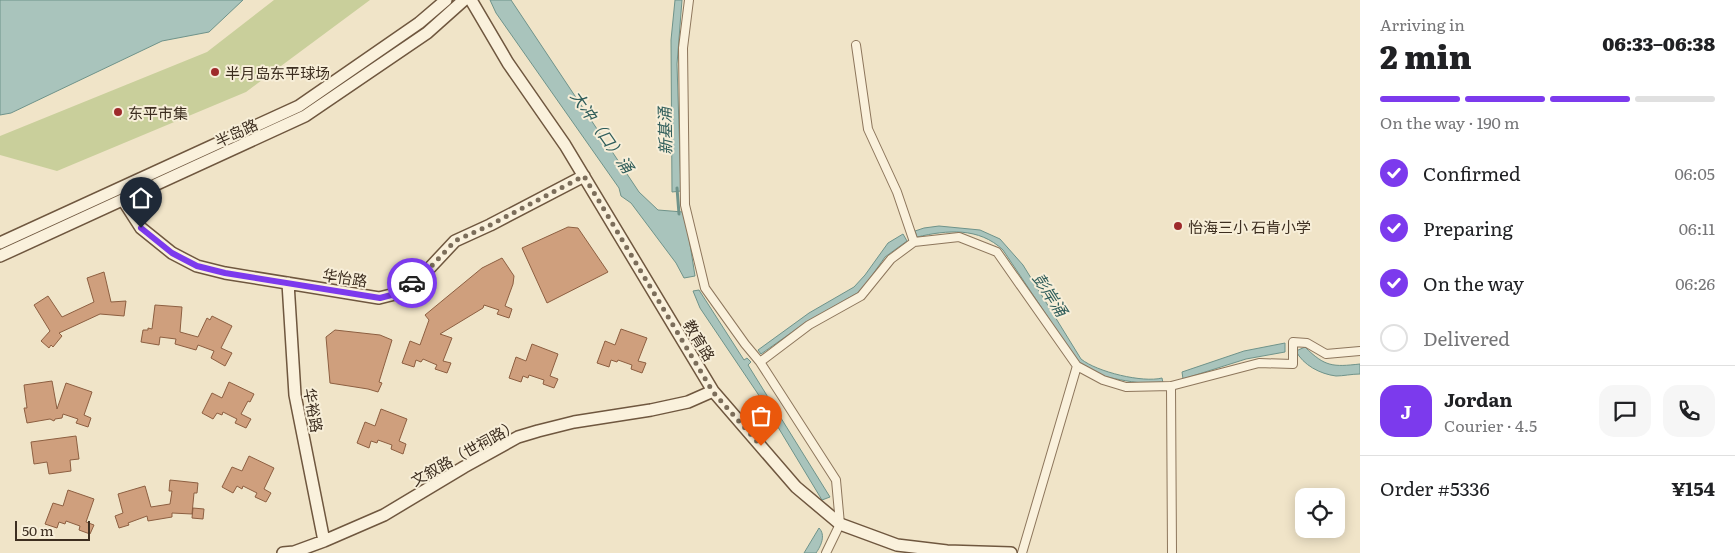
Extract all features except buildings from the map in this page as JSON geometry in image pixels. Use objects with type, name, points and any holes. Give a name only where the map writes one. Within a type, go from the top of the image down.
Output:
[{"type":"street","name":"半岛路","points":[[0,243],[299,106],[420,23],[446,0]]},
{"type":"street","name":"半岛路","points":[[0,256],[305,116],[427,33],[464,0]]},
{"type":"street","name":"教育路","points":[[471,0],[508,62],[565,145],[713,392],[796,487],[840,524],[898,545],[947,551],[1010,553]]},
{"type":"street","points":[[689,0],[683,48],[685,205],[705,288],[760,362],[836,480],[840,524],[826,553]]},
{"type":"street","points":[[856,45],[868,129],[897,192],[914,242]]},
{"type":"street","name":"华怡路","points":[[123,200],[141,228],[172,253],[197,266],[225,273],[380,298],[399,293],[425,273],[455,241],[584,176]]},
{"type":"street","points":[[760,362],[809,325],[860,296],[891,260],[914,242],[959,237],[997,252],[1077,366],[1089,374],[1126,387],[1171,386],[1259,363],[1294,364],[1293,342],[1307,343],[1326,354],[1360,351]]},
{"type":"street","name":"华裕路","points":[[288,283],[295,395],[324,541]]},
{"type":"street","points":[[1022,553],[1077,366]]},
{"type":"street","points":[[1171,386],[1172,553]]},
{"type":"street","name":"文叙路（世祠路）","points":[[284,553],[294,552],[324,541],[384,515],[464,467],[518,438],[574,422],[688,402],[713,392]]},
{"type":"green space","name":"半月岛东平球场","points":[[274,0],[370,0],[246,92],[57,171],[0,155],[0,136],[207,52]]},
{"type":"water","points":[[0,0],[243,0],[209,32],[162,41],[11,113],[0,115]]},
{"type":"water","points":[[490,0],[511,0],[639,192],[658,210],[683,212],[686,219],[695,276],[684,278],[676,263],[631,203],[621,196],[619,188],[496,13]]},
{"type":"water","points":[[675,0],[682,0],[677,64],[681,191],[672,192],[671,40]]},
{"type":"water","points":[[939,226],[980,230],[1000,239],[1023,265],[1081,359],[1088,364],[1132,378],[1162,378],[1163,383],[1126,381],[1096,374],[1080,365],[1003,250],[984,237],[962,232],[917,237],[915,231]]},
{"type":"water","points":[[903,234],[907,241],[885,257],[861,291],[805,323],[761,354],[758,350],[809,313],[854,287],[888,243]]},
{"type":"water","points":[[699,290],[744,360],[747,358],[751,362],[748,365],[830,497],[822,500],[758,394],[700,308],[693,291]]},
{"type":"water","points":[[1285,343],[1285,352],[1246,359],[1183,379],[1182,372],[1244,351]]},
{"type":"water","points":[[1305,347],[1318,359],[1330,364],[1360,364],[1360,374],[1336,376],[1318,371],[1303,361],[1296,351]]},
{"type":"water","points":[[819,528],[822,537],[818,550],[816,553],[804,553]]},
{"type":"waterway","name":"新基涌","points":[[677,188],[679,214]]},
{"type":"way so far","points":[[412,283],[425,273],[455,241],[584,176],[713,392],[761,446]]},
{"type":"place","name":"半月岛东平球场","points":[[215,72]]},
{"type":"place","name":"东平市集","points":[[118,112]]},
{"type":"place","name":"怡海三小 石肯小学","points":[[1178,226]]},
{"type":"route","points":[[141,228],[172,253],[197,266],[225,273],[380,298],[399,293],[412,283]]},
{"type":"water label","name":"大冲（口）涌","points":[[603,131]]},
{"type":"water label","name":"彭岸涌","points":[[1051,294]]}]
